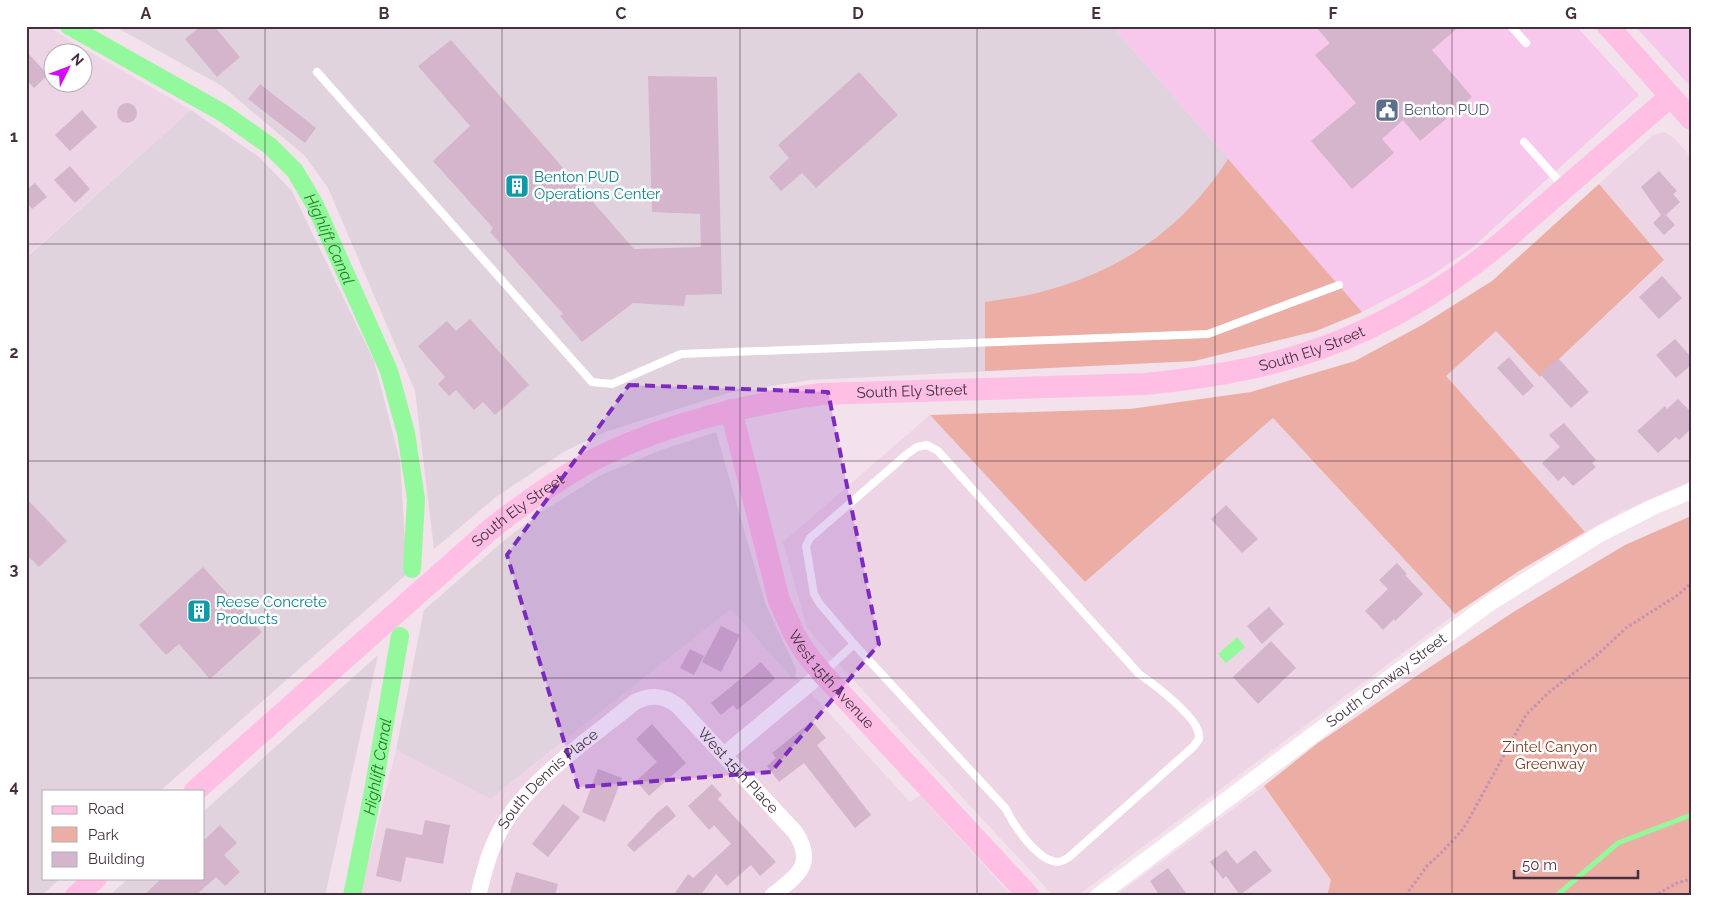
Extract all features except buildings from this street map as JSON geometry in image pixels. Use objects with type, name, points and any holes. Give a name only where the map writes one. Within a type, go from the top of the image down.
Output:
[{"type":"street","points":[[1608,26],[1691,119]]},
{"type":"street","name":"South Ely Street","points":[[196,790],[492,528],[529,500],[601,456],[636,440],[680,424],[771,401],[821,394],[1145,384],[1187,380],[1243,370],[1294,357],[1347,338],[1406,308],[1444,286],[1483,259],[1671,96]]},
{"type":"street","name":"West 15th Avenue","points":[[731,410],[779,600],[794,634],[805,652],[822,673],[1029,896]]},
{"type":"street","name":"South Conway Street","points":[[1098,896],[1487,606],[1600,534],[1653,507],[1691,491]]},
{"type":"street","points":[[724,756],[822,673]]},
{"type":"street","name":"West 15th Place","points":[[656,696],[678,706],[795,832],[802,842],[805,858],[802,867],[797,876],[772,896]]},
{"type":"street","name":"South Dennis Place","points":[[478,896],[485,867],[500,831],[509,815],[534,786],[548,772],[635,702],[645,697],[656,696]]},
{"type":"street","points":[[76,896],[94,880]]},
{"type":"lane","points":[[1511,26],[1526,43]]},
{"type":"lane","points":[[317,72],[592,382],[612,384],[681,354],[1208,334],[1339,284]]},
{"type":"lane","points":[[1524,142],[1565,188]]},
{"type":"lane","points":[[927,445],[938,451],[1139,674],[1162,691],[1189,718],[1198,730],[1199,739],[1193,747],[1068,858],[1059,862],[1046,860],[1022,836],[1013,824],[1006,809],[854,644],[820,604],[814,594],[806,546],[810,538],[907,454],[917,447],[927,445]]},
{"type":"lane","points":[[822,673],[854,644]]},
{"type":"path","points":[[1408,896],[1408,892],[1427,866],[1464,828],[1526,715],[1626,628],[1678,595],[1691,583]]},
{"type":"path","points":[[1654,896],[1677,883],[1691,880]]},
{"type":"highlighted area","points":[[629,385],[828,392],[879,644],[771,772],[578,787],[507,555]]},
{"type":"shaded area","points":[[26,26],[48,26],[72,42],[42,42],[42,92],[92,92],[92,53],[191,110],[26,257]]},
{"type":"shaded area","points":[[114,26],[1112,26],[1362,312],[1316,331],[1194,361],[810,380],[728,393],[608,431],[565,451],[496,497],[434,549],[415,391],[328,188],[305,156],[222,86]]},
{"type":"shaded area","points":[[1112,26],[1576,26],[1639,95],[1472,248],[1429,277],[1362,312]]},
{"type":"shaded area","points":[[1635,26],[1691,26],[1691,87]]},
{"type":"shaded area","points":[[191,110],[259,157],[292,191],[374,361],[400,460],[407,574],[161,790],[42,790],[42,880],[59,880],[41,896],[26,896],[26,258]]},
{"type":"shaded area","points":[[1664,132],[1673,137],[1691,157],[1691,481],[1619,513],[1585,532],[1445,376],[1496,330],[1540,377],[1664,261],[1599,184],[1653,135]]},
{"type":"shaded area","points":[[930,415],[1085,582],[1273,418],[1455,614],[1077,896],[1056,896],[1052,894],[807,628],[783,542]]},
{"type":"shaded area","points":[[716,432],[765,603],[796,669],[795,682],[731,609],[490,799],[396,750],[424,610],[500,544],[538,514],[601,475],[661,450]]},
{"type":"shaded area","points":[[731,609],[795,682],[795,676],[910,802],[920,795],[1012,896],[360,896],[396,750],[490,799]]},
{"type":"shaded area","points":[[1237,637],[1245,647],[1226,663],[1218,654]]},
{"type":"shaded area","points":[[378,655],[325,896],[109,896],[127,880],[205,880],[205,810]]},
{"type":"shaded area","points":[[1264,786],[1331,880],[1327,896],[1115,896]]},
{"type":"green space","points":[[1228,159],[1362,312],[1316,331],[1194,361],[985,371],[985,302],[1034,294],[1070,283],[1098,272],[1123,259],[1148,244],[1191,206]]},
{"type":"green space","points":[[1599,184],[1664,260],[1540,377],[1496,331],[1446,376],[1585,532],[1519,571],[1455,614],[1273,418],[1085,582],[930,415],[1130,409],[1251,392],[1355,361],[1422,325],[1492,281]]},
{"type":"green space","name":"Zintel Canyon Greenway","points":[[1691,516],[1691,896],[1327,896],[1331,880],[1264,786],[1318,743],[1515,611],[1625,545]]},
{"type":"waterway","name":"Highlift Canal","points":[[69,26],[223,113],[270,146],[295,171],[315,205],[389,371],[406,433],[416,499],[412,569]]},
{"type":"waterway","name":"Highlift Canal","points":[[352,896],[373,791],[400,636]]},
{"type":"waterway","points":[[1556,896],[1618,843],[1691,815]]},
{"type":"place","name":"Benton PUD","points":[[1387,110]]},
{"type":"place","name":"Benton PUD Operations Center","points":[[517,186]]},
{"type":"place","name":"Reese Concrete Products","points":[[199,611]]}]
